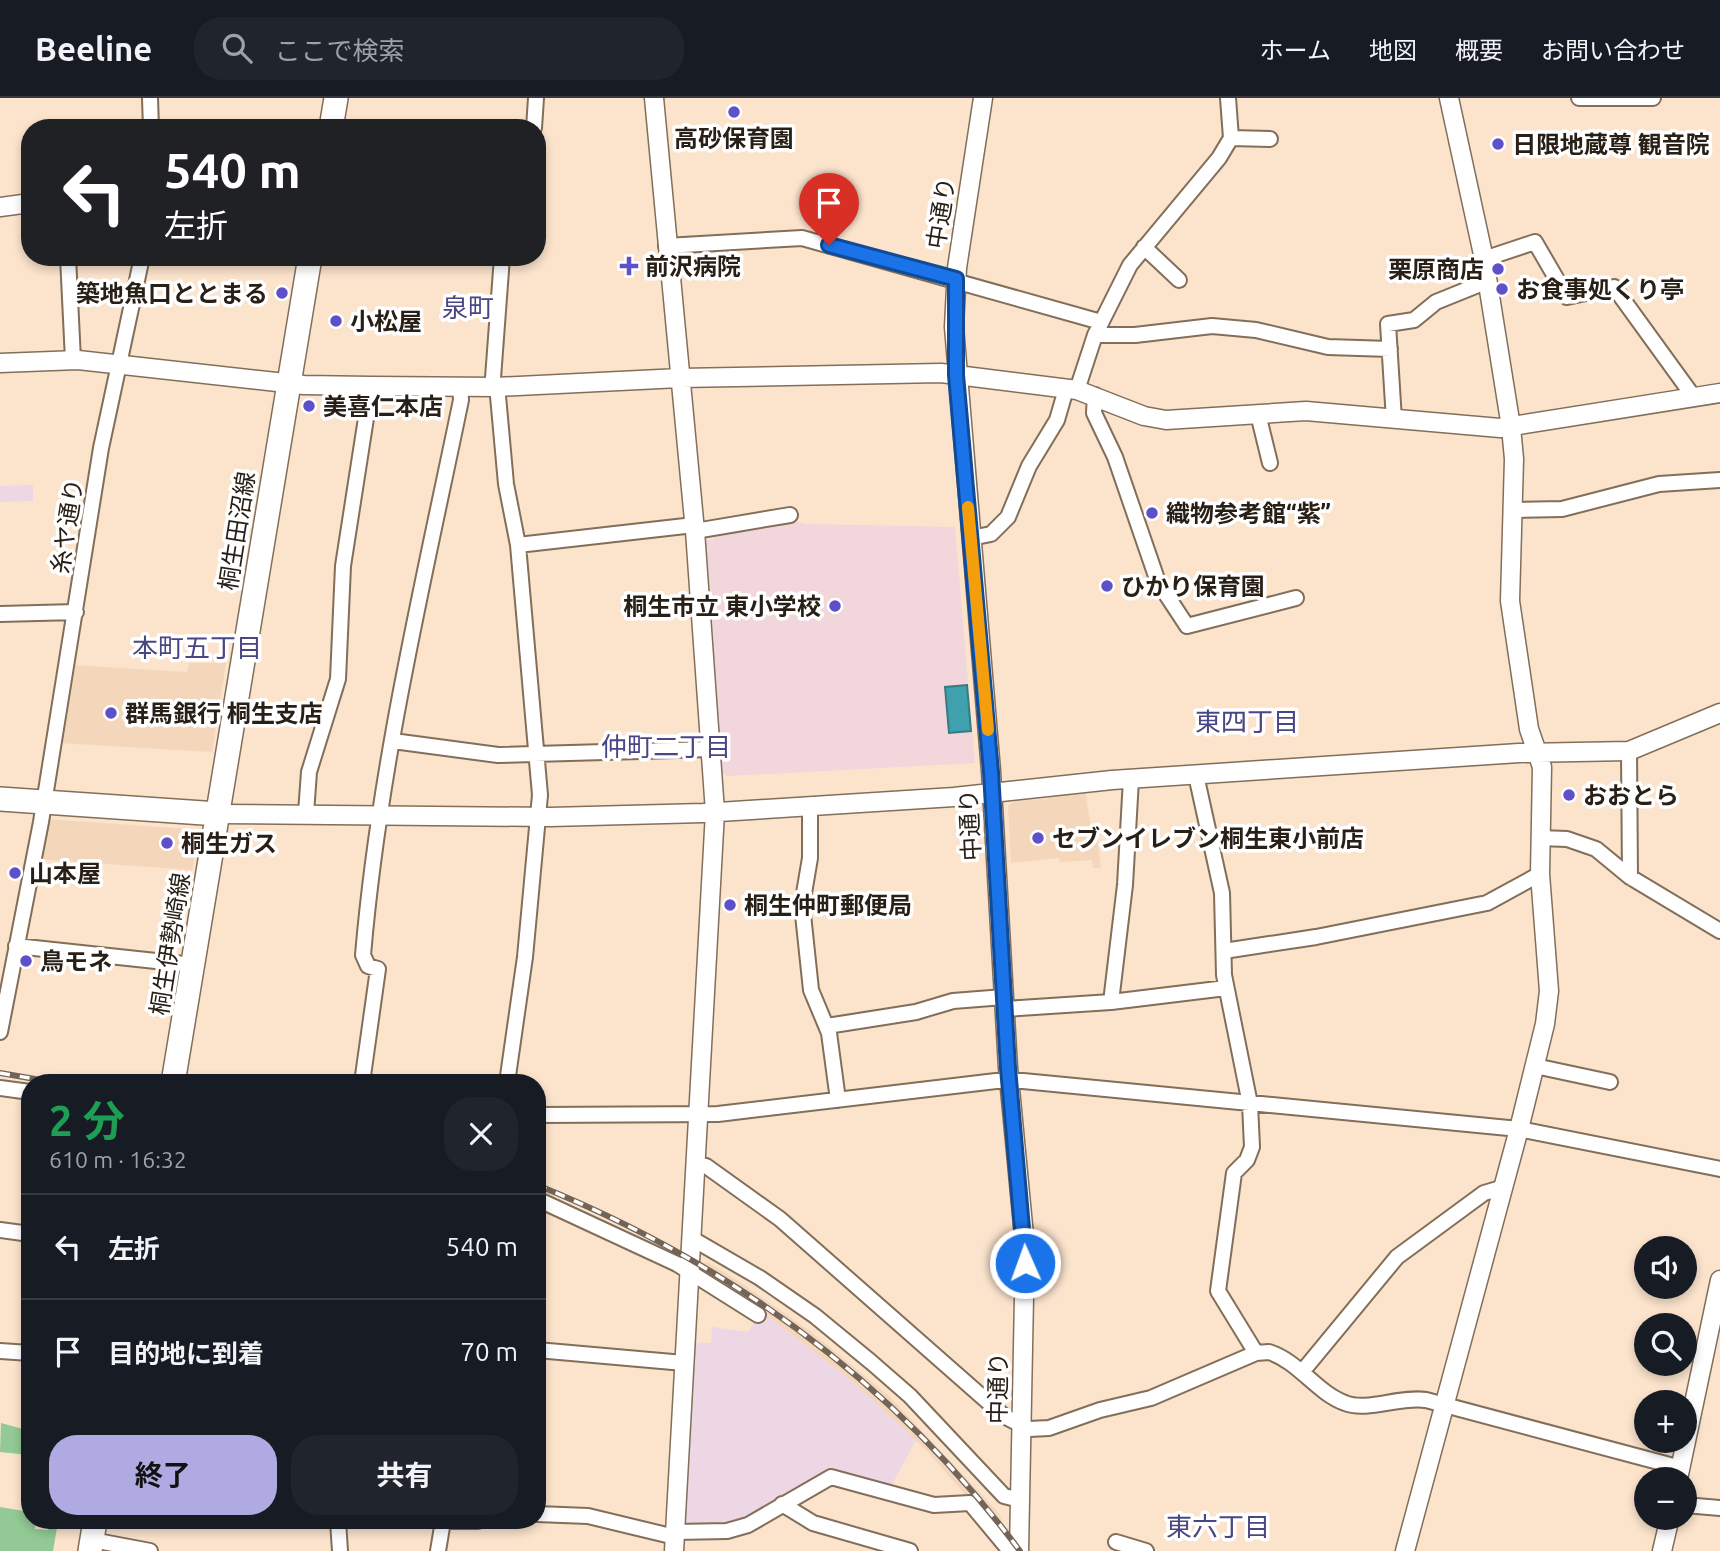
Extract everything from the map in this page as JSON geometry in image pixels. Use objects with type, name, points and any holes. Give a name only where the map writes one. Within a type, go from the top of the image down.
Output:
[{"type":"main road","points":[[332,119],[336,98]]},
{"type":"main road","name":"桐生田沼線","points":[[218,814],[308,266]]},
{"type":"main road","points":[[0,799],[218,814]]},
{"type":"main road","name":"桐生伊勢崎線","points":[[175,1074],[218,814]]},
{"type":"street","points":[[150,98],[151,119]]},
{"type":"street","points":[[535,119],[536,98]]},
{"type":"street","points":[[654,98],[666,246],[695,528],[715,812],[674,1540]]},
{"type":"street","name":"中通り","points":[[983,98],[956,279],[956,375],[992,793],[1004,1003],[1025,1247],[1019,1551]]},
{"type":"street","points":[[971,538],[991,534],[1008,517],[1029,466],[1057,420],[1130,265],[1219,158],[1231,138],[1228,98]]},
{"type":"street","points":[[1405,1551],[1519,1129],[1535,1066],[1549,991],[1540,874],[1542,766],[1529,729],[1510,601],[1514,459],[1511,427],[1484,259],[1449,98]]},
{"type":"street","points":[[1579,98],[1653,98]]},
{"type":"street","points":[[1231,138],[1270,139]]},
{"type":"street","points":[[0,207],[21,204]]},
{"type":"street","points":[[666,246],[802,238],[956,279],[1101,322]]},
{"type":"street","points":[[1484,259],[1535,242],[1567,297],[1614,287],[1693,396]]},
{"type":"street","points":[[1144,247],[1179,280]]},
{"type":"street","points":[[68,266],[72,360]]},
{"type":"street","name":"糸ヤ通り","points":[[0,1032],[76,612],[101,447],[140,266]]},
{"type":"street","points":[[501,266],[493,374],[506,484],[518,545],[538,754],[540,817],[508,1074]]},
{"type":"street","points":[[1394,420],[1388,324],[1414,320],[1436,302],[1488,281]]},
{"type":"street","points":[[1095,335],[1135,335],[1212,326],[1256,330],[1328,347],[1390,349]]},
{"type":"street","points":[[0,363],[72,360],[288,383],[371,386],[496,387],[680,379],[956,375],[1071,389],[1095,395],[1144,416],[1166,420],[1322,411],[1394,420],[1511,427],[1720,393]]},
{"type":"street","points":[[306,813],[309,772],[338,678],[343,566],[371,386]]},
{"type":"street","points":[[363,1074],[379,969],[368,966],[363,955],[378,813],[414,617],[461,400],[460,387]]},
{"type":"street","points":[[1095,395],[1094,413],[1115,457],[1158,582],[1187,626],[1296,598]]},
{"type":"street","points":[[1258,414],[1270,463]]},
{"type":"street","points":[[1512,510],[1562,509],[1659,484],[1720,480]]},
{"type":"street","points":[[518,545],[695,528],[790,515]]},
{"type":"street","points":[[0,614],[76,612]]},
{"type":"street","points":[[218,814],[378,813],[540,817],[715,812],[992,793],[1131,779],[1537,752],[1629,751],[1720,713]]},
{"type":"street","points":[[393,741],[479,754],[711,749]]},
{"type":"street","points":[[1629,751],[1630,877]]},
{"type":"street","points":[[1196,775],[1222,893],[1226,988],[1239,1038],[1250,1104],[1252,1147],[1247,1160],[1234,1174],[1232,1182],[1218,1291],[1256,1353]]},
{"type":"street","points":[[1111,1002],[1125,885],[1131,779]]},
{"type":"street","points":[[810,806],[810,858],[802,905],[811,990],[821,1019],[827,1026],[838,1100]]},
{"type":"street","points":[[1540,838],[1567,839],[1596,849],[1630,877],[1720,930]]},
{"type":"street","points":[[1224,951],[1316,937],[1487,903],[1540,874]]},
{"type":"street","points":[[16,946],[193,964]]},
{"type":"street","points":[[827,1026],[916,1012],[953,1001],[1111,1002],[1226,988]]},
{"type":"street","points":[[1535,1066],[1610,1082]]},
{"type":"street","points":[[546,1115],[700,1115],[1010,1080],[1519,1129],[1720,1170]]},
{"type":"street","points":[[0,1088],[21,1091]]},
{"type":"street","points":[[696,1164],[716,1173],[780,1219],[1004,1416],[1022,1427],[1049,1428],[1100,1410],[1151,1398],[1256,1353],[1276,1354],[1334,1396],[1351,1405],[1405,1398],[1446,1405],[1659,1467]]},
{"type":"street","points":[[1301,1372],[1397,1257],[1484,1193],[1504,1187]]},
{"type":"street","points":[[546,1203],[611,1231],[689,1271],[758,1315]]},
{"type":"street","points":[[0,1230],[21,1233]]},
{"type":"street","points":[[691,1238],[760,1278],[815,1316],[910,1396],[1004,1496],[1020,1500]]},
{"type":"street","points":[[1681,1467],[1720,1280]]},
{"type":"street","points":[[0,1351],[21,1352]]},
{"type":"street","points":[[546,1351],[684,1363]]},
{"type":"street","points":[[546,1514],[589,1516],[674,1540],[737,1529],[825,1478],[836,1476],[934,1505],[970,1503],[1010,1551]]},
{"type":"street","points":[[782,1504],[813,1523],[910,1551]]},
{"type":"street","points":[[1697,1506],[1720,1508]]},
{"type":"street","points":[[339,1529],[340,1551]]},
{"type":"street","points":[[438,1551],[442,1529]]},
{"type":"street","points":[[1662,1551],[1667,1530]]},
{"type":"street","points":[[92,1537],[150,1551]]},
{"type":"street","points":[[1116,1542],[1146,1551]]},
{"type":"shaded area","points":[[33,485],[33,501],[0,502],[0,486]]},
{"type":"shaded area","name":"桐生市立 東小学校","points":[[791,520],[805,524],[955,527],[975,763],[727,776],[721,772],[703,541],[714,539],[713,534]]},
{"type":"shaded area","points":[[189,663],[226,663],[212,752],[59,743],[71,665],[187,672]]},
{"type":"shaded area","points":[[1085,789],[1091,829],[1096,829],[1101,868],[1093,868],[1092,860],[1060,862],[1059,858],[1011,863],[1008,806],[1015,801],[1047,799],[1054,793]]},
{"type":"shaded area","points":[[45,819],[191,829],[198,837],[192,870],[36,859]]},
{"type":"shaded area","points":[[700,1262],[709,1263],[810,1331],[890,1397],[998,1512],[1005,1528],[1003,1538],[928,1452],[853,1382],[761,1311],[699,1272]]},
{"type":"shaded area","points":[[761,1311],[853,1382],[916,1440],[890,1488],[841,1474],[738,1525],[682,1526],[693,1342],[711,1343],[712,1327],[748,1332]]},
{"type":"green space","points":[[1,1423],[21,1429],[21,1454],[0,1452]]},
{"type":"green space","points":[[0,1507],[21,1510],[21,1529],[57,1529],[53,1551],[0,1551]]},
{"type":"water","points":[[967,685],[971,731],[949,733],[945,687]]},
{"type":"railway","points":[[0,1073],[21,1077]]},
{"type":"railway","points":[[546,1189],[608,1216],[676,1251],[742,1291],[804,1334],[863,1382],[919,1434],[971,1490],[1020,1551]]},
{"type":"slow traffic","points":[[968,507],[988,730]]},
{"type":"place","name":"高砂保育園","points":[[734,112]]},
{"type":"place","name":"日限地蔵尊 観音院","points":[[1498,144]]},
{"type":"place","name":"前沢病院","points":[[629,266]]},
{"type":"place","name":"栗原商店","points":[[1498,269]]},
{"type":"place","name":"お食事処くり亭","points":[[1502,289]]},
{"type":"place","name":"築地魚口ととまる","points":[[282,293]]},
{"type":"place","name":"小松屋","points":[[336,321]]},
{"type":"place","name":"美喜仁本店","points":[[309,406]]},
{"type":"place","name":"織物参考館“紫”","points":[[1152,513]]},
{"type":"place","name":"ひかり保育園","points":[[1107,586]]},
{"type":"place","name":"桐生市立 東小学校","points":[[835,606]]},
{"type":"place","name":"群馬銀行 桐生支店","points":[[111,713]]},
{"type":"place","name":"おおとら","points":[[1569,795]]},
{"type":"place","name":"セブンイレブン桐生東小前店","points":[[1038,838]]},
{"type":"place","name":"桐生ガス","points":[[167,843]]},
{"type":"place","name":"山本屋","points":[[15,873]]},
{"type":"place","name":"桐生仲町郵便局","points":[[730,905]]},
{"type":"place","name":"鳥モネ","points":[[26,961]]},
{"type":"district","name":"泉町","points":[[468,307]]},
{"type":"district","name":"本町五丁目","points":[[197,647]]},
{"type":"district","name":"東四丁目","points":[[1247,721]]},
{"type":"district","name":"仲町二丁目","points":[[666,746]]},
{"type":"district","name":"東六丁目","points":[[1218,1526]]},
{"type":"route","points":[[829,245],[956,279],[956,375],[991,772],[1008,1068],[1025,1263]]}]
